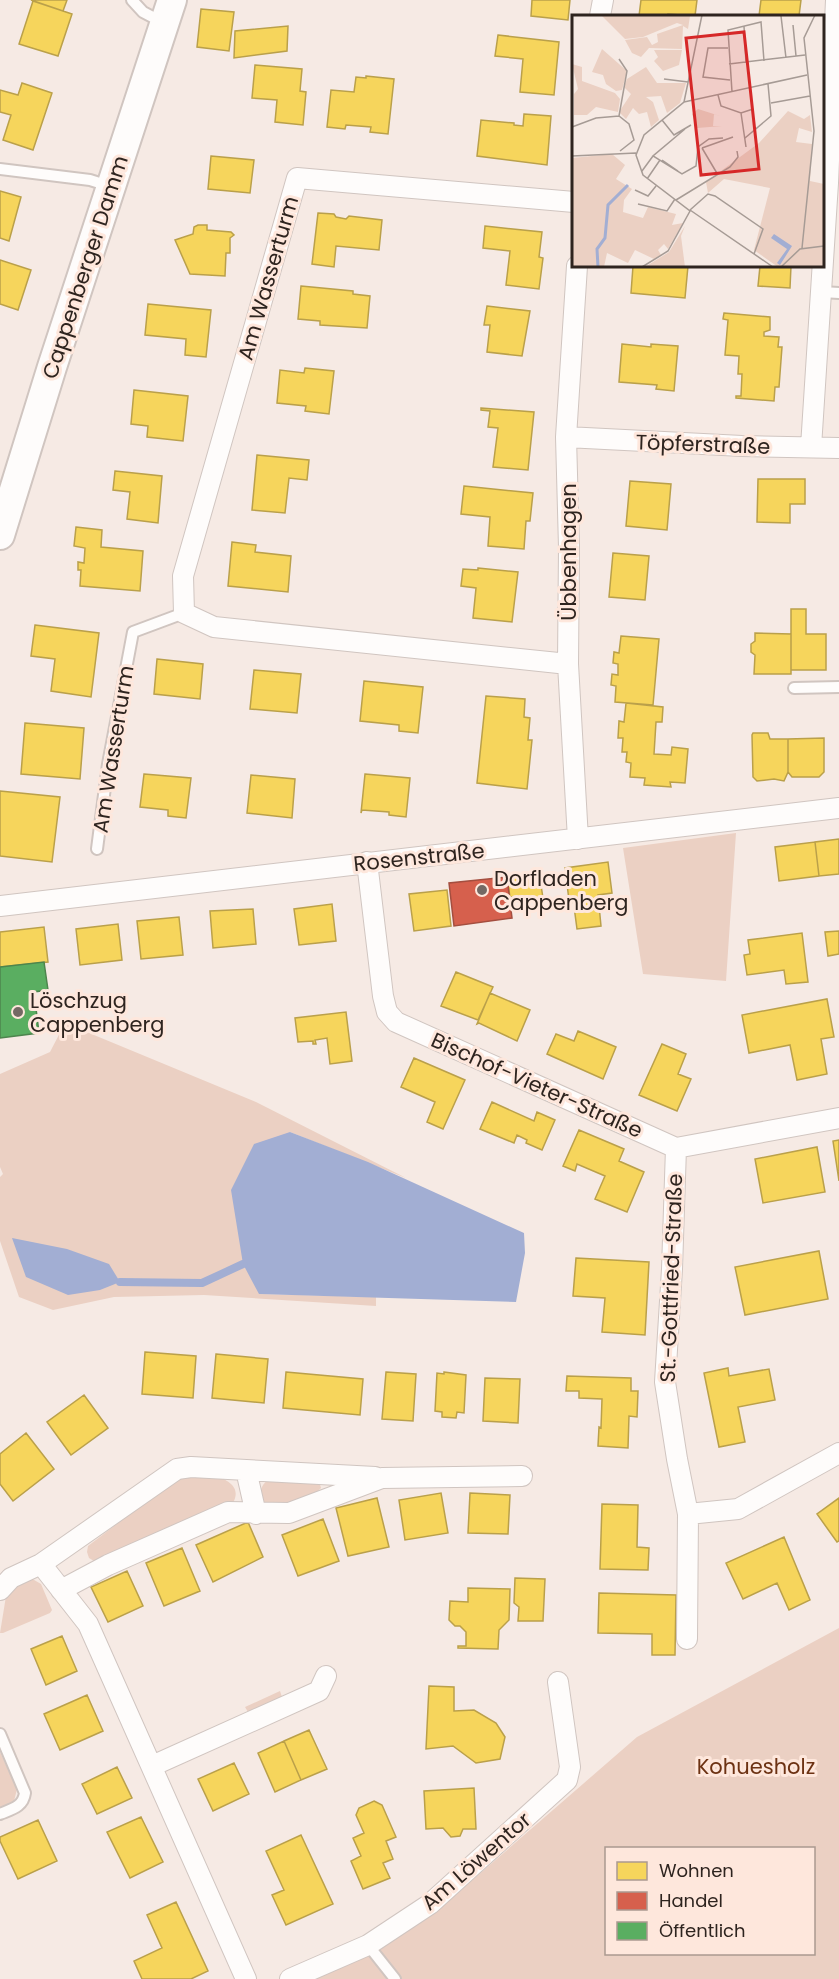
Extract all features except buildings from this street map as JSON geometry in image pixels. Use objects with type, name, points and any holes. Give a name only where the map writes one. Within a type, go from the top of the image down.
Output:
[{"type":"main road","name":"Cappenberger Damm","points":[[0,535],[168,11]]},
{"type":"street","points":[[600,15],[603,0]]},
{"type":"street","points":[[811,447],[830,293],[836,0]]},
{"type":"street","name":"Am Wasserturm","points":[[184,613],[183,576],[297,178],[572,202]]},
{"type":"street","name":"Übbenhagen","points":[[577,267],[566,437],[570,547],[568,664],[578,839]]},
{"type":"street","name":"Töpferstraße","points":[[566,437],[742,446],[839,448]]},
{"type":"street","points":[[184,613],[214,627],[568,664]]},
{"type":"street","name":"Rosenstraße","points":[[0,906],[839,808]]},
{"type":"street","name":"Bischof-Vieter-Straße","points":[[367,862],[383,996],[387,1012],[396,1022],[676,1148]]},
{"type":"street","points":[[676,1148],[839,1118]]},
{"type":"street","name":"St.-Gottfried-Straße","points":[[676,1148],[665,1382],[676,1459],[688,1514],[687,1638]]},
{"type":"street","points":[[688,1514],[738,1509],[839,1453]]},
{"type":"street","points":[[0,1590],[11,1578],[41,1564],[177,1469],[191,1467],[382,1478],[522,1476]]},
{"type":"street","points":[[246,1470],[256,1514]]},
{"type":"street","points":[[61,1590],[108,1565],[228,1512],[288,1513],[382,1478]]},
{"type":"street","points":[[41,1564],[88,1624],[246,1979]]},
{"type":"street","points":[[152,1766],[319,1691],[326,1676]]},
{"type":"street","name":"Am Löwentor","points":[[290,1979],[368,1945],[430,1904],[567,1780],[570,1767],[558,1682]]},
{"type":"lane","points":[[132,0],[143,12],[168,11]]},
{"type":"lane","points":[[0,169],[90,180],[112,186]]},
{"type":"lane","name":"Am Wasserturm","points":[[97,849],[108,764],[133,632],[184,613]]},
{"type":"lane","points":[[794,688],[839,687]]},
{"type":"lane","points":[[0,1734],[25,1793],[24,1801],[19,1806],[0,1814]]},
{"type":"lane","points":[[368,1945],[395,1979]]},
{"type":"green space","points":[[736,833],[726,981],[643,974],[623,848]]},
{"type":"green space","points":[[65,1023],[256,1102],[406,1178],[290,1132],[259,1294],[376,1297],[376,1306],[204,1295],[114,1297],[53,1310],[19,1297],[0,1241],[0,1177],[3,1174],[0,1167],[0,1074],[50,1052]]},
{"type":"green space","points":[[212,1474],[232,1484],[236,1492],[233,1503],[94,1561],[89,1558],[88,1546],[173,1481],[183,1476]]},
{"type":"green space","points":[[269,1479],[319,1481],[321,1488],[286,1506],[270,1507],[264,1503],[261,1495],[263,1486]]},
{"type":"green space","points":[[29,1577],[41,1584],[52,1610],[50,1613],[0,1633],[7,1590]]},
{"type":"green space","name":"Kohuesholz","points":[[839,1628],[839,1979],[313,1979],[356,1960],[446,1903],[637,1737]]},
{"type":"green space","points":[[280,1691],[282,1697],[248,1712],[245,1707]]},
{"type":"green space","points":[[0,1752],[17,1789],[14,1801],[0,1809]]},
{"type":"water","points":[[290,1132],[368,1162],[524,1233],[525,1253],[516,1302],[259,1294],[243,1264],[231,1190],[254,1144]]},
{"type":"water","points":[[12,1238],[67,1249],[109,1264],[120,1282],[100,1290],[68,1295],[26,1277]]},
{"type":"waterway","points":[[120,1282],[202,1283],[243,1264]]},
{"type":"place","name":"Dorfladen Cappenberg","points":[[482,890]]},
{"type":"place","name":"Löschzug Cappenberg","points":[[18,1012]]}]
